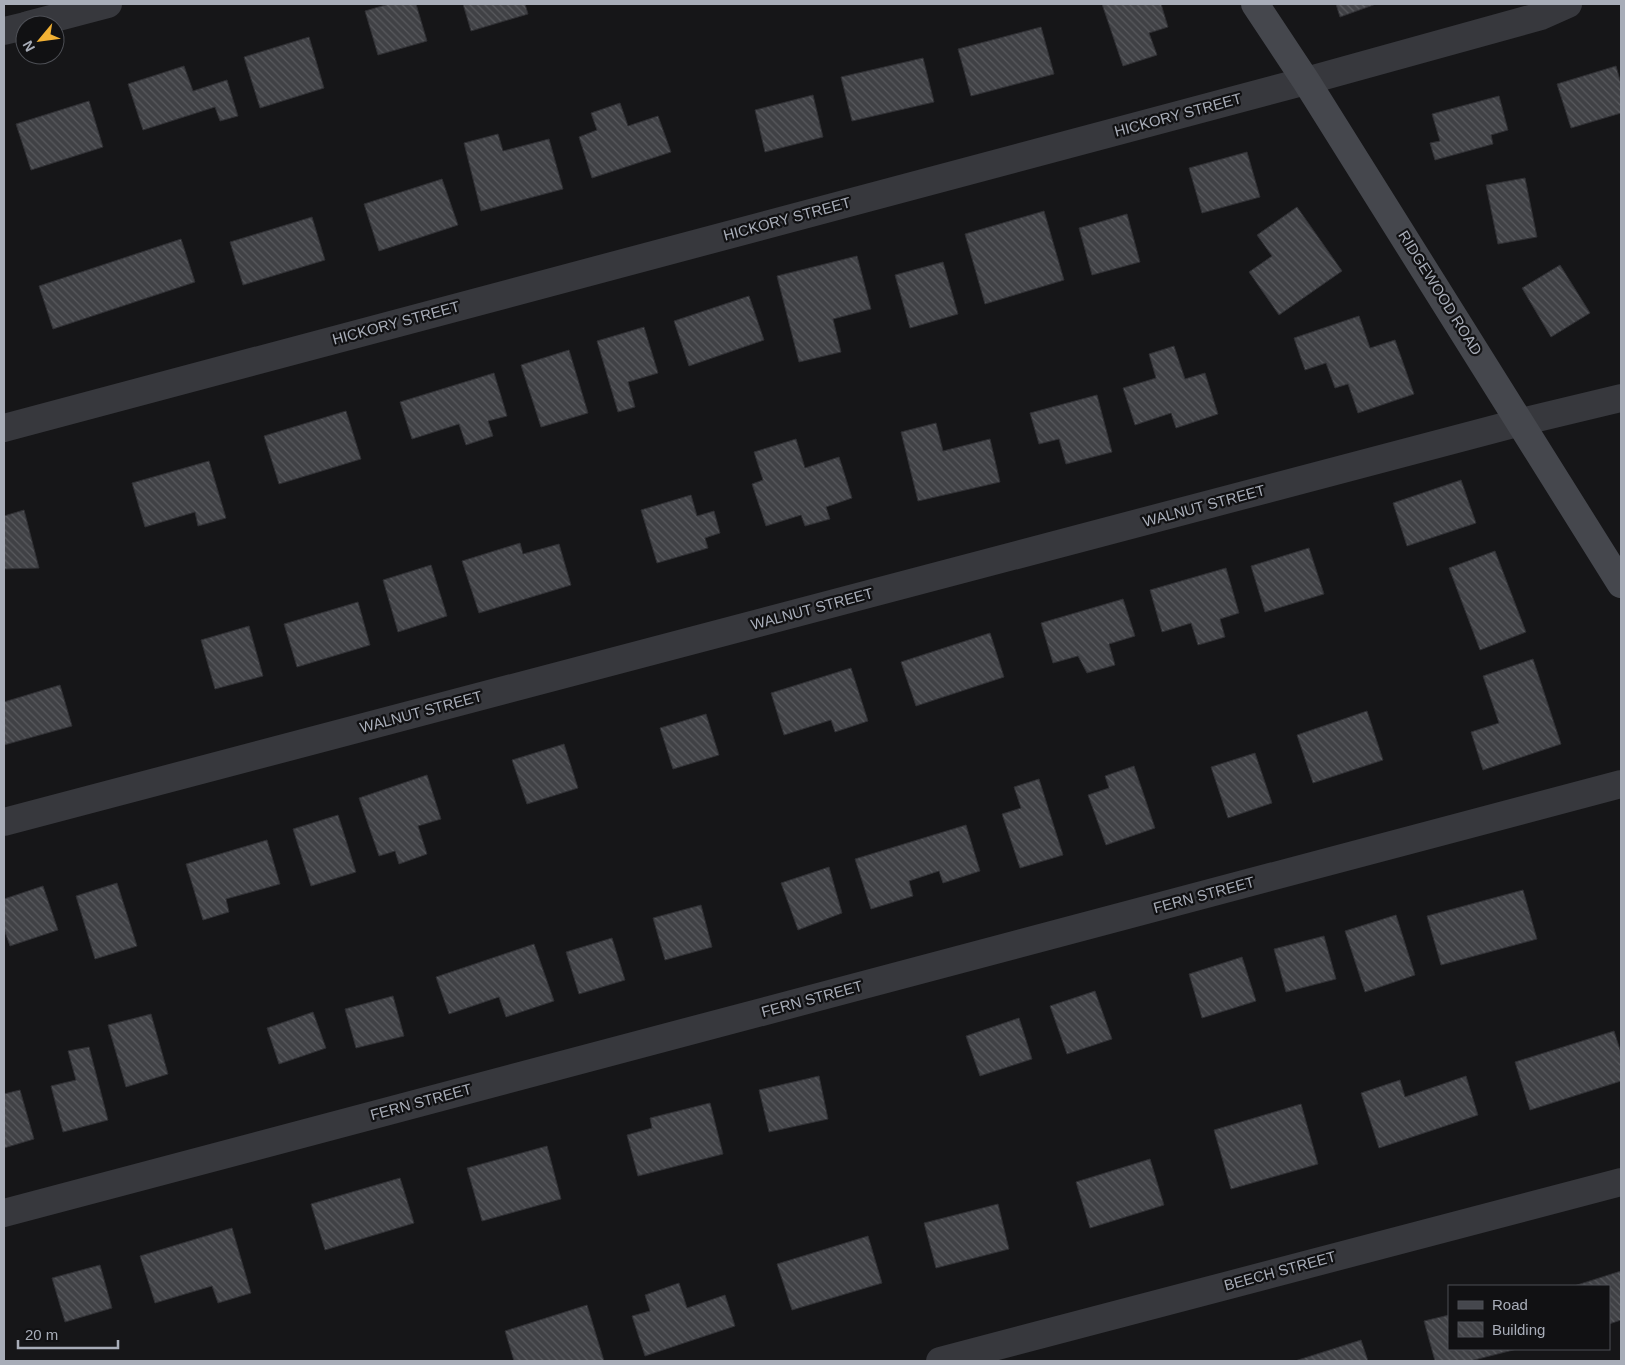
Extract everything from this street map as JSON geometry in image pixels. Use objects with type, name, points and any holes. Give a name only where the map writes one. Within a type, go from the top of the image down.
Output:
[{"type":"main road","name":"RIDGEWOOD ROAD","points":[[1256,4],[1521,422],[1621,584]]},
{"type":"street","points":[[65,15],[108,4]]},
{"type":"street","name":"HICKORY STREET","points":[[4,428],[1306,81],[1541,16],[1568,4]]},
{"type":"street","name":"WALNUT STREET","points":[[4,822],[1521,422],[1621,398]]},
{"type":"street","name":"FERN STREET","points":[[4,1213],[1621,784]]},
{"type":"street","name":"BEECH STREET","points":[[940,1361],[1621,1182]]},
{"type":"building","points":[[389,4],[416,4],[427,41],[378,55],[365,11]]},
{"type":"building","points":[[463,4],[525,4],[528,14],[471,31]]},
{"type":"building","points":[[1102,4],[1161,4],[1168,27],[1149,33],[1157,55],[1123,66]]},
{"type":"building","points":[[1336,4],[1376,4],[1340,17]]},
{"type":"building","points":[[1041,27],[1054,74],[971,96],[958,49]]},
{"type":"building","points":[[309,37],[324,88],[260,108],[244,57]]},
{"type":"building","points":[[923,58],[934,102],[852,121],[841,77]]},
{"type":"building","points":[[184,66],[193,91],[227,80],[238,116],[220,121],[215,107],[143,130],[128,84]]},
{"type":"building","points":[[1616,66],[1621,84],[1621,113],[1571,128],[1557,84]]},
{"type":"building","points":[[813,95],[823,137],[765,152],[755,110]]},
{"type":"building","points":[[1499,96],[1508,130],[1491,135],[1493,144],[1435,160],[1430,143],[1440,141],[1432,114]]},
{"type":"building","points":[[89,101],[103,147],[31,170],[16,124]]},
{"type":"building","points":[[620,103],[628,126],[658,116],[671,152],[592,178],[579,137],[597,130],[591,113]]},
{"type":"building","points":[[498,134],[503,151],[549,139],[563,189],[481,211],[464,143]]},
{"type":"building","points":[[1247,152],[1260,197],[1202,213],[1189,168]]},
{"type":"building","points":[[1525,178],[1537,237],[1498,244],[1486,185]]},
{"type":"building","points":[[442,179],[458,225],[379,251],[364,204]]},
{"type":"building","points":[[1297,207],[1342,271],[1279,315],[1249,272],[1272,256],[1257,235]]},
{"type":"building","points":[[1044,211],[1064,280],[985,304],[965,234]]},
{"type":"building","points":[[1127,214],[1140,262],[1092,275],[1079,228]]},
{"type":"building","points":[[312,217],[325,260],[243,285],[230,242]]},
{"type":"building","points":[[181,239],[195,282],[53,329],[39,286]]},
{"type":"building","points":[[857,256],[871,309],[833,319],[841,352],[799,362],[777,276]]},
{"type":"building","points":[[943,262],[958,314],[910,328],[895,275]]},
{"type":"building","points":[[1560,265],[1590,313],[1551,337],[1522,288]]},
{"type":"building","points":[[749,296],[764,340],[689,366],[674,321]]},
{"type":"building","points":[[1359,316],[1370,348],[1395,340],[1414,394],[1358,413],[1348,384],[1335,388],[1326,363],[1305,370],[1294,338]]},
{"type":"building","points":[[644,327],[658,373],[628,382],[635,407],[618,412],[597,341]]},
{"type":"building","points":[[1174,346],[1185,379],[1205,373],[1218,414],[1176,428],[1171,413],[1135,425],[1123,388],[1156,378],[1149,354]]},
{"type":"building","points":[[569,350],[588,413],[541,427],[521,365]]},
{"type":"building","points":[[494,373],[507,416],[488,421],[493,436],[466,445],[459,424],[412,439],[400,402]]},
{"type":"building","points":[[1097,395],[1112,452],[1066,464],[1059,439],[1039,444],[1030,413]]},
{"type":"building","points":[[346,411],[361,459],[279,484],[264,436]]},
{"type":"building","points":[[936,423],[943,451],[990,439],[1000,482],[918,501],[901,432]]},
{"type":"building","points":[[796,439],[805,468],[839,457],[852,498],[826,507],[830,519],[805,526],[801,515],[766,526],[752,484],[763,480],[754,452]]},
{"type":"building","points":[[209,461],[226,518],[198,526],[195,512],[145,527],[132,483]]},
{"type":"building","points":[[1461,480],[1476,523],[1407,546],[1393,503]]},
{"type":"building","points":[[691,495],[697,516],[714,511],[720,533],[705,538],[708,548],[657,563],[641,510]]},
{"type":"building","points":[[24,510],[39,568],[4,569],[4,516]]},
{"type":"building","points":[[520,543],[523,554],[559,544],[571,585],[479,613],[462,561]]},
{"type":"building","points":[[1309,548],[1324,594],[1265,612],[1251,566]]},
{"type":"building","points":[[1495,551],[1526,632],[1480,650],[1449,568]]},
{"type":"building","points":[[431,565],[447,616],[398,632],[383,580]]},
{"type":"building","points":[[1226,568],[1239,613],[1220,619],[1225,637],[1198,645],[1191,623],[1162,632],[1150,590]]},
{"type":"building","points":[[1123,599],[1135,636],[1109,644],[1115,665],[1087,673],[1078,656],[1053,663],[1041,623]]},
{"type":"building","points":[[358,602],[370,645],[297,667],[284,624]]},
{"type":"building","points":[[249,626],[263,676],[215,689],[201,640]]},
{"type":"building","points":[[990,633],[1004,677],[916,706],[901,662]]},
{"type":"building","points":[[1533,659],[1561,744],[1483,770],[1471,732],[1499,723],[1483,676]]},
{"type":"building","points":[[851,668],[868,721],[835,732],[831,720],[784,735],[771,693]]},
{"type":"building","points":[[60,685],[72,726],[4,745],[4,702]]},
{"type":"building","points":[[1367,711],[1383,760],[1313,783],[1297,735]]},
{"type":"building","points":[[706,714],[719,755],[673,769],[660,728]]},
{"type":"building","points":[[564,744],[578,788],[527,804],[512,760]]},
{"type":"building","points":[[1255,753],[1272,803],[1228,818],[1211,767]]},
{"type":"building","points":[[1134,766],[1155,828],[1106,845],[1088,795],[1109,788],[1105,776]]},
{"type":"building","points":[[427,775],[441,819],[418,826],[427,854],[399,864],[395,851],[379,856],[359,798]]},
{"type":"building","points":[[1039,779],[1063,855],[1020,868],[1002,814],[1021,808],[1014,787]]},
{"type":"building","points":[[338,815],[356,872],[311,886],[293,829]]},
{"type":"building","points":[[966,825],[980,871],[943,883],[939,871],[909,881],[913,896],[871,909],[855,859]]},
{"type":"building","points":[[267,840],[280,884],[226,899],[229,912],[203,920],[186,864]]},
{"type":"building","points":[[829,867],[842,913],[798,930],[781,883]]},
{"type":"building","points":[[117,883],[137,946],[95,959],[76,896]]},
{"type":"building","points":[[43,886],[58,930],[10,946],[4,929],[4,899]]},
{"type":"building","points":[[1523,890],[1537,939],[1441,965],[1427,916]]},
{"type":"building","points":[[701,905],[712,947],[665,960],[653,918]]},
{"type":"building","points":[[1396,915],[1415,975],[1365,992],[1345,931]]},
{"type":"building","points":[[1324,936],[1336,979],[1286,992],[1274,949]]},
{"type":"building","points":[[612,938],[625,980],[579,994],[566,952]]},
{"type":"building","points":[[534,944],[554,1001],[506,1017],[499,997],[449,1014],[436,977]]},
{"type":"building","points":[[1242,957],[1256,1001],[1202,1018],[1189,974]]},
{"type":"building","points":[[1095,991],[1112,1039],[1067,1054],[1050,1006]]},
{"type":"building","points":[[393,996],[404,1036],[356,1048],[345,1009]]},
{"type":"building","points":[[313,1012],[326,1048],[279,1064],[267,1028]]},
{"type":"building","points":[[151,1014],[168,1074],[126,1087],[108,1025]]},
{"type":"building","points":[[1019,1018],[1032,1059],[980,1076],[966,1036]]},
{"type":"building","points":[[1614,1031],[1621,1053],[1621,1081],[1530,1110],[1515,1062]]},
{"type":"building","points":[[89,1047],[108,1120],[63,1132],[51,1086],[76,1080],[68,1051]]},
{"type":"building","points":[[819,1076],[828,1119],[769,1132],[759,1090]]},
{"type":"building","points":[[1466,1076],[1478,1115],[1379,1148],[1361,1093],[1400,1080],[1405,1097]]},
{"type":"building","points":[[20,1090],[34,1139],[4,1148],[4,1094]]},
{"type":"building","points":[[710,1103],[723,1154],[638,1176],[627,1135],[652,1128],[650,1118]]},
{"type":"building","points":[[1301,1104],[1318,1164],[1231,1189],[1214,1130]]},
{"type":"building","points":[[547,1146],[561,1199],[482,1221],[467,1168]]},
{"type":"building","points":[[1150,1159],[1164,1205],[1090,1228],[1076,1182]]},
{"type":"building","points":[[400,1178],[414,1223],[325,1250],[311,1204]]},
{"type":"building","points":[[998,1204],[1009,1249],[936,1268],[924,1223]]},
{"type":"building","points":[[232,1228],[251,1293],[218,1303],[212,1286],[155,1303],[140,1256]]},
{"type":"building","points":[[868,1236],[882,1283],[792,1310],[777,1264]]},
{"type":"building","points":[[100,1265],[112,1308],[65,1322],[52,1278]]},
{"type":"building","points":[[1621,1271],[1621,1320],[1610,1324],[1610,1285],[1577,1285]]},
{"type":"building","points":[[679,1283],[687,1308],[725,1295],[735,1326],[645,1356],[632,1316],[650,1311],[645,1295]]},
{"type":"building","points":[[587,1305],[604,1361],[514,1361],[505,1331]]},
{"type":"building","points":[[1448,1315],[1448,1350],[1513,1350],[1470,1361],[1435,1361],[1424,1321]]},
{"type":"building","points":[[1361,1340],[1368,1361],[1295,1361]]}]
